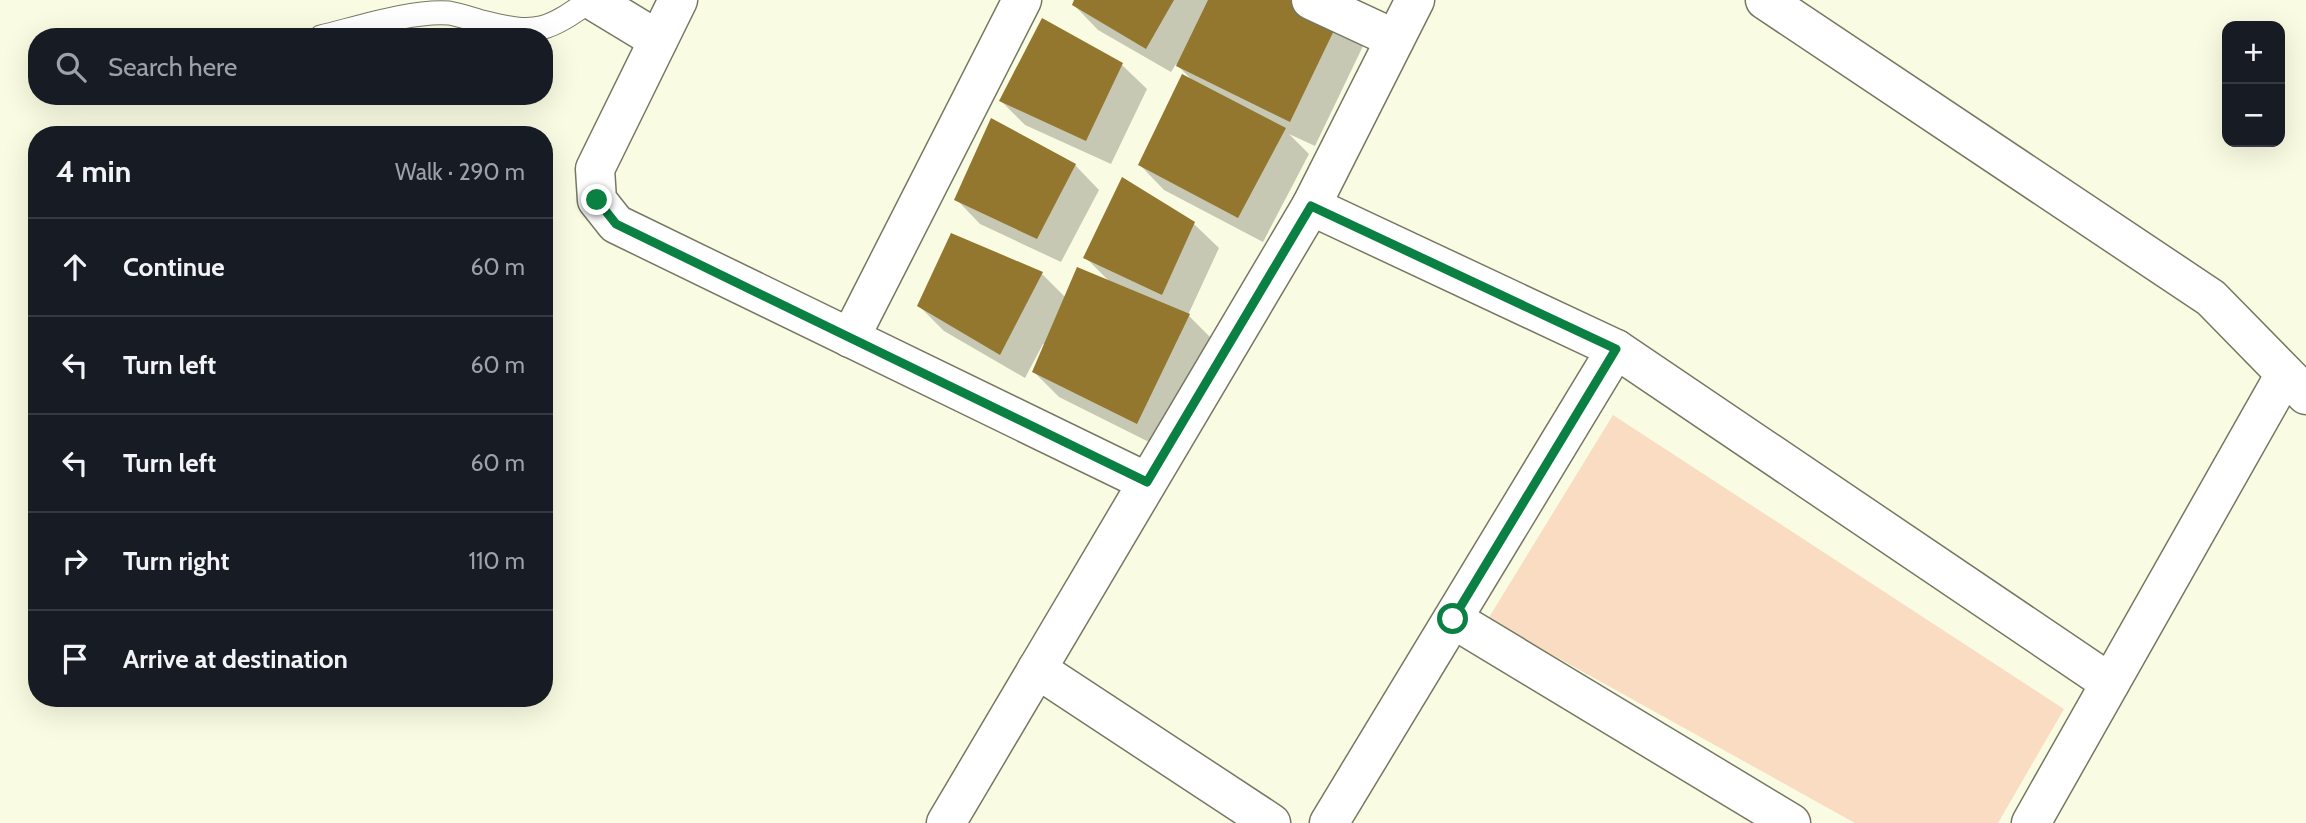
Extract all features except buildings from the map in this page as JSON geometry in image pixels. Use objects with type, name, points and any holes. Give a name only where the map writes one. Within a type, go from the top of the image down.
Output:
[{"type":"street","points":[[591,0],[658,40]]},
{"type":"street","points":[[678,0],[595,169],[597,200],[616,224],[1147,482]]},
{"type":"street","points":[[850,338],[1022,0]]},
{"type":"street","points":[[1311,0],[1395,39]]},
{"type":"street","points":[[946,823],[1311,206],[1415,0]]},
{"type":"street","points":[[1765,0],[2211,298],[2295,384],[2110,683],[2031,823]]},
{"type":"street","points":[[1311,206],[1616,349],[2110,683]]},
{"type":"street","points":[[1329,823],[1616,349]]},
{"type":"street","points":[[1453,619],[1790,823]]},
{"type":"street","points":[[1037,669],[1271,823]]},
{"type":"lane","points":[[543,28],[559,23],[591,0]]},
{"type":"lane","points":[[361,28],[418,15],[449,13],[505,28]]},
{"type":"shaded area","points":[[1613,415],[2064,709],[1998,823],[1855,823],[1488,619]]},
{"type":"route","points":[[597,200],[616,224],[1147,482],[1311,206],[1616,349],[1453,619]]}]
